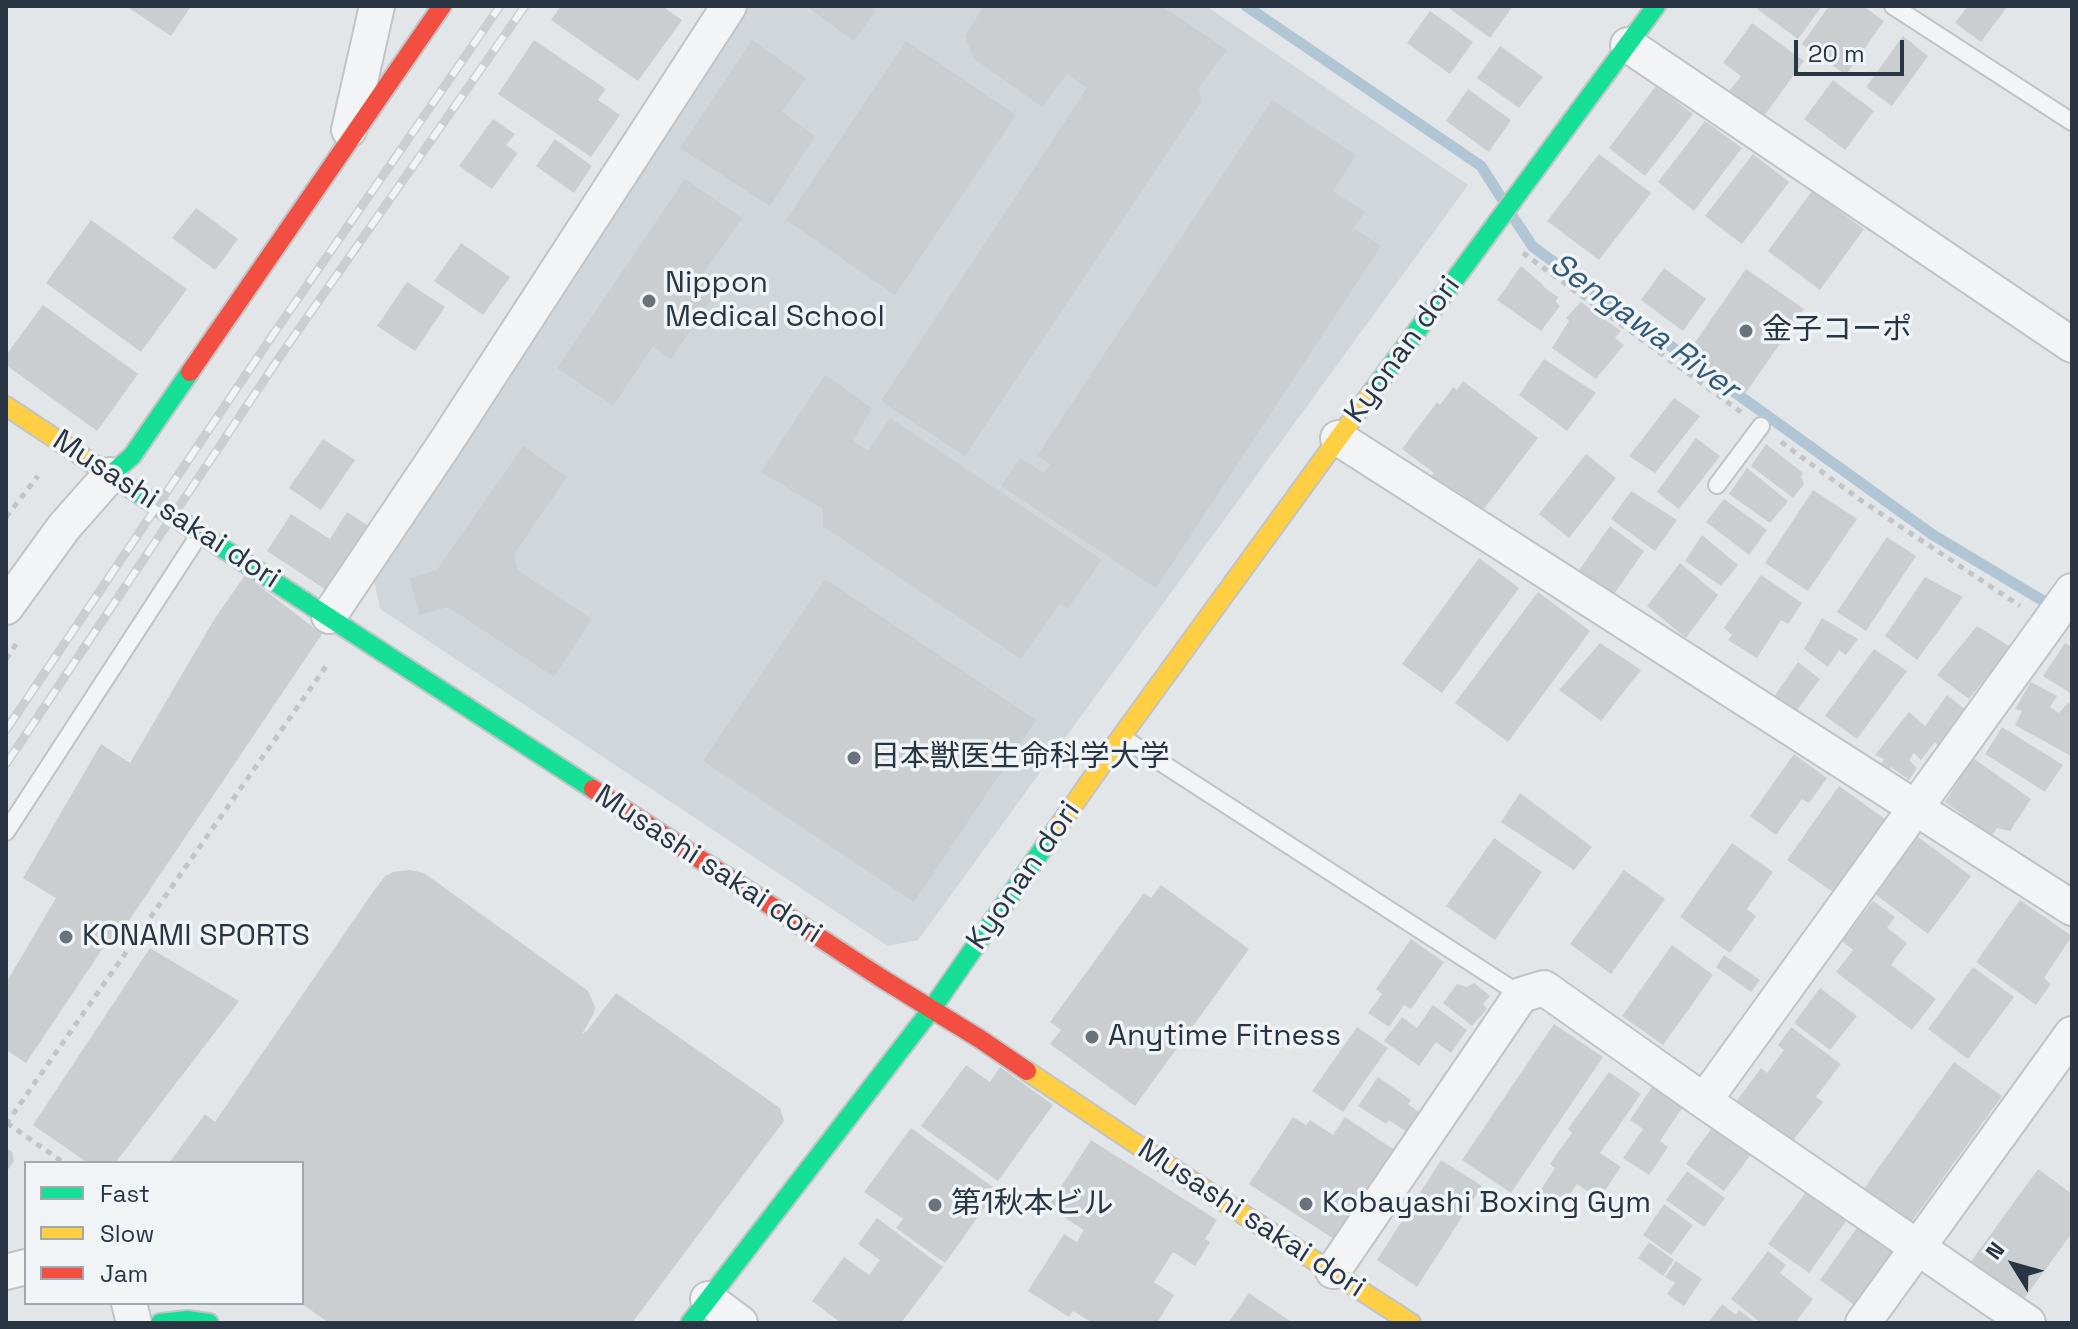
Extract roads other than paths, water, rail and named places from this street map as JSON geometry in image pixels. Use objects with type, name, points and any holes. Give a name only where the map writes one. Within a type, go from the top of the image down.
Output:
[{"type":"main road","points":[[110,475],[132,456],[442,6]]},
{"type":"main road","points":[[1628,45],[1650,8]]},
{"type":"main road","name":"Kyonan dori","points":[[699,1311],[931,1010],[1121,737],[1628,45]]},
{"type":"main road","name":"Musashi sakai dori","points":[[6,406],[1411,1323]]},
{"type":"main road","points":[[160,1323],[187,1320],[209,1323]]},
{"type":"street","points":[[345,147],[377,6]]},
{"type":"street","points":[[329,616],[446,442],[729,6]]},
{"type":"street","points":[[1628,45],[2072,345]]},
{"type":"street","points":[[1338,438],[2072,908]]},
{"type":"street","points":[[6,607],[64,527],[110,475]]},
{"type":"street","points":[[1704,1101],[2072,591]]},
{"type":"street","points":[[1333,1271],[1521,995],[1544,988],[2028,1323]]},
{"type":"street","points":[[1863,1323],[2072,1034]]},
{"type":"street","points":[[193,1305],[219,1323]]},
{"type":"street","points":[[699,1311],[740,1323]]},
{"type":"lane","points":[[1893,6],[2072,122]]},
{"type":"lane","points":[[1717,485],[1761,426]]},
{"type":"lane","points":[[6,832],[200,533]]},
{"type":"lane","points":[[1121,737],[1521,995]]},
{"type":"waterway","name":"Sengawa River","points":[[1246,6],[1481,166],[1502,199]]},
{"type":"waterway","name":"Sengawa River","points":[[1513,217],[1533,247],[1933,535],[2055,608]]},
{"type":"railway","points":[[6,730],[500,6]]},
{"type":"railway","points":[[6,764],[283,352],[525,6]]},
{"type":"place","name":"Nippon Medical School","points":[[649,301]]},
{"type":"place","name":"金子コーポ","points":[[1746,331]]},
{"type":"place","name":"日本獣医生命科学大学","points":[[854,758]]},
{"type":"place","name":"KONAMI SPORTS","points":[[66,937]]},
{"type":"place","name":"Anytime Fitness","points":[[1092,1037]]},
{"type":"place","name":"Kobayashi Boxing Gym","points":[[1306,1204]]},
{"type":"place","name":"第1秋本ビル","points":[[935,1205]]}]
